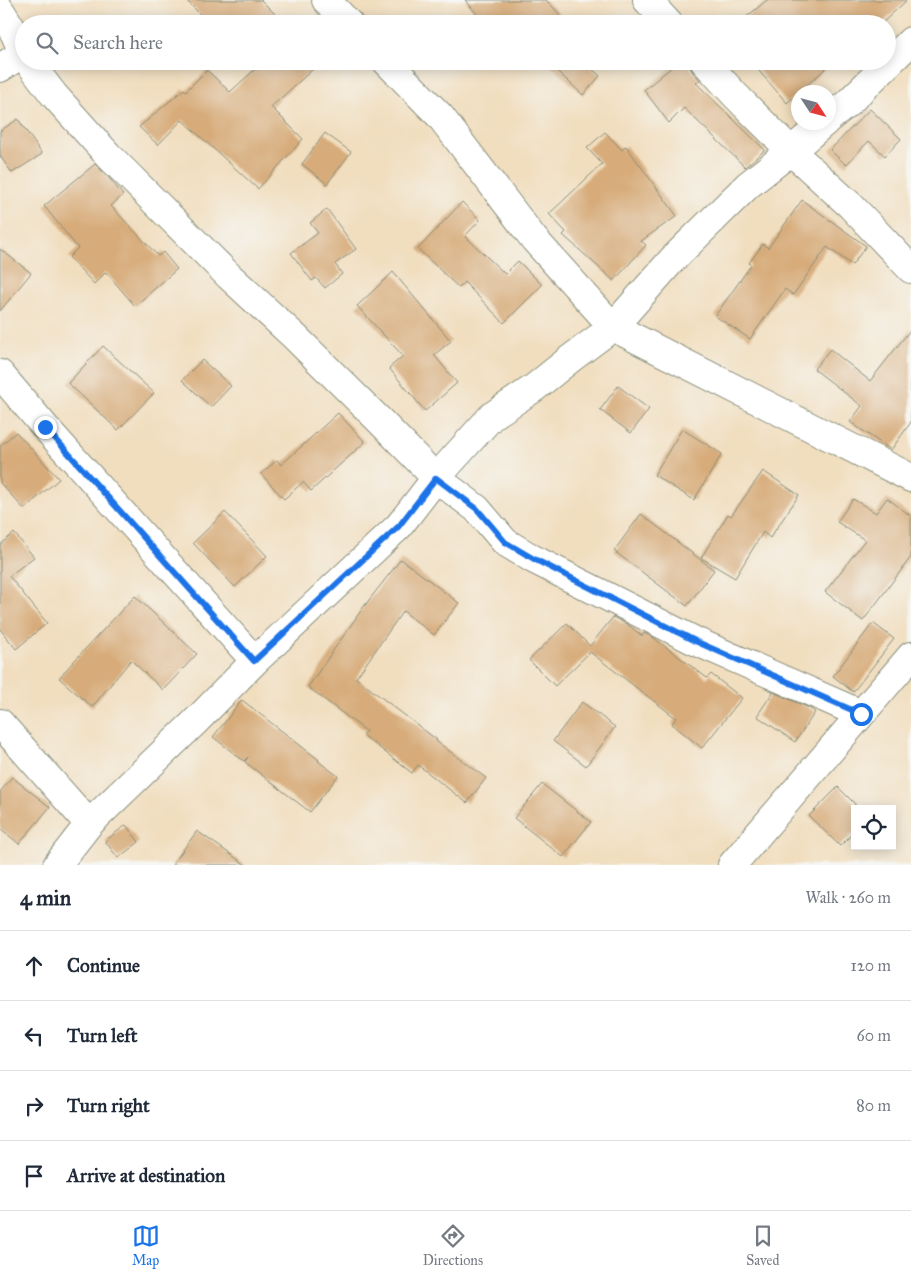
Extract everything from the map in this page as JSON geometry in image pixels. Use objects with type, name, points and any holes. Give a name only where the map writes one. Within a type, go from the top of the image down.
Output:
[{"type":"street","points":[[326,0],[340,15]]},
{"type":"street","points":[[647,0],[661,15]]},
{"type":"street","points":[[0,10],[15,34]]},
{"type":"street","points":[[896,56],[911,41]]},
{"type":"street","points":[[28,70],[54,95],[108,155],[229,276],[323,364],[436,478],[477,509],[505,542],[534,559],[695,641],[861,714]]},
{"type":"street","points":[[395,70],[440,116],[534,238],[613,327],[911,478]]},
{"type":"street","points":[[712,70],[791,151],[851,206],[911,269]]},
{"type":"street","points":[[836,112],[881,70]]},
{"type":"street","points":[[57,865],[89,824],[254,661],[399,526],[436,478],[492,416],[534,388],[613,327],[672,260],[748,185],[816,130]]},
{"type":"street","points":[[0,374],[254,661]]},
{"type":"street","points":[[732,865],[911,656]]},
{"type":"street","points":[[0,723],[89,824]]},
{"type":"building","points":[[186,0],[261,0],[276,15],[201,15]]},
{"type":"building","points":[[465,0],[546,0],[560,15],[478,15]]},
{"type":"building","points":[[767,0],[907,0],[891,15],[749,15]]},
{"type":"building","points":[[207,70],[230,92],[254,70],[312,70],[271,107],[303,139],[258,189],[182,120],[158,145],[139,127],[184,89],[186,91]]},
{"type":"building","points":[[556,70],[593,70],[600,76],[583,95]]},
{"type":"building","points":[[668,70],[692,70],[700,80],[696,83],[765,150],[745,167],[684,108],[669,123],[644,90]]},
{"type":"building","points":[[760,70],[824,70],[807,85],[791,85],[791,99],[787,103]]},
{"type":"building","points":[[870,109],[901,139],[885,156],[869,141],[846,165],[830,150]]},
{"type":"building","points":[[18,119],[42,154],[12,173],[0,156],[0,131]]},
{"type":"building","points":[[605,132],[622,150],[626,146],[677,216],[641,241],[646,245],[614,281],[563,235],[566,232],[549,214],[602,164],[587,148]]},
{"type":"building","points":[[325,133],[351,152],[327,184],[302,164]]},
{"type":"building","points":[[95,164],[123,195],[111,206],[158,256],[163,252],[177,269],[135,306],[106,272],[94,284],[69,257],[78,248],[44,206]]},
{"type":"building","points":[[802,200],[866,246],[852,265],[827,247],[793,295],[785,289],[750,339],[715,316],[751,265],[749,263],[763,244],[768,248]]},
{"type":"building","points":[[462,202],[480,220],[465,236],[505,274],[518,261],[542,285],[504,323],[464,282],[459,288],[418,249]]},
{"type":"building","points":[[327,209],[356,249],[335,264],[342,274],[325,288],[316,278],[312,281],[291,253],[318,233],[310,223]]},
{"type":"building","points":[[0,249],[31,273],[0,311]]},
{"type":"building","points":[[393,272],[451,341],[434,355],[457,383],[425,411],[389,368],[403,356],[357,306]]},
{"type":"building","points":[[911,329],[911,422],[891,450],[850,422],[862,406],[814,369],[830,349],[870,381]]},
{"type":"building","points":[[103,346],[154,393],[118,430],[68,383]]},
{"type":"building","points":[[202,360],[231,386],[211,407],[182,380]]},
{"type":"building","points":[[618,386],[649,409],[631,433],[600,410]]},
{"type":"building","points":[[338,413],[365,442],[311,491],[303,482],[284,499],[261,474],[277,460],[281,465]]},
{"type":"building","points":[[682,429],[722,454],[694,500],[654,475]]},
{"type":"building","points":[[16,432],[59,479],[24,509],[0,483],[0,446]]},
{"type":"building","points":[[763,471],[799,495],[770,538],[763,532],[735,578],[701,558],[728,514],[731,516]]},
{"type":"building","points":[[887,498],[911,516],[911,557],[863,621],[825,592],[865,540],[837,522],[853,499],[876,513]]},
{"type":"building","points":[[225,512],[267,556],[235,587],[193,543]]},
{"type":"building","points":[[641,514],[714,570],[687,606],[614,551]]},
{"type":"building","points":[[14,533],[34,557],[9,576],[47,623],[16,649],[0,629],[0,545]]},
{"type":"building","points":[[401,559],[459,603],[434,635],[403,611],[356,678],[486,778],[467,803],[418,765],[412,773],[363,735],[366,731],[308,687],[362,609]]},
{"type":"building","points":[[135,596],[197,654],[163,690],[131,660],[92,707],[59,678]]},
{"type":"building","points":[[613,617],[630,626],[642,636],[644,633],[654,638],[707,678],[711,674],[742,698],[702,748],[672,724],[676,718],[590,652],[555,686],[529,660],[567,623],[590,646]]},
{"type":"building","points":[[873,623],[894,639],[853,692],[833,676]]},
{"type":"building","points":[[773,692],[815,712],[795,742],[757,716]]},
{"type":"building","points":[[242,700],[338,776],[310,812],[245,762],[248,757],[244,761],[213,737]]},
{"type":"building","points":[[582,702],[615,727],[586,766],[553,741]]},
{"type":"building","points":[[12,777],[50,807],[19,844],[0,828],[0,792]]},
{"type":"building","points":[[542,784],[591,822],[563,857],[514,818]]},
{"type":"building","points":[[838,787],[855,804],[851,805],[851,835],[840,846],[809,816]]},
{"type":"building","points":[[126,825],[139,842],[118,858],[105,841]]},
{"type":"building","points":[[197,831],[246,865],[172,865]]},
{"type":"route","points":[[45,427],[254,661],[399,526],[436,478],[477,509],[505,542],[534,559],[695,641],[861,714]]}]
